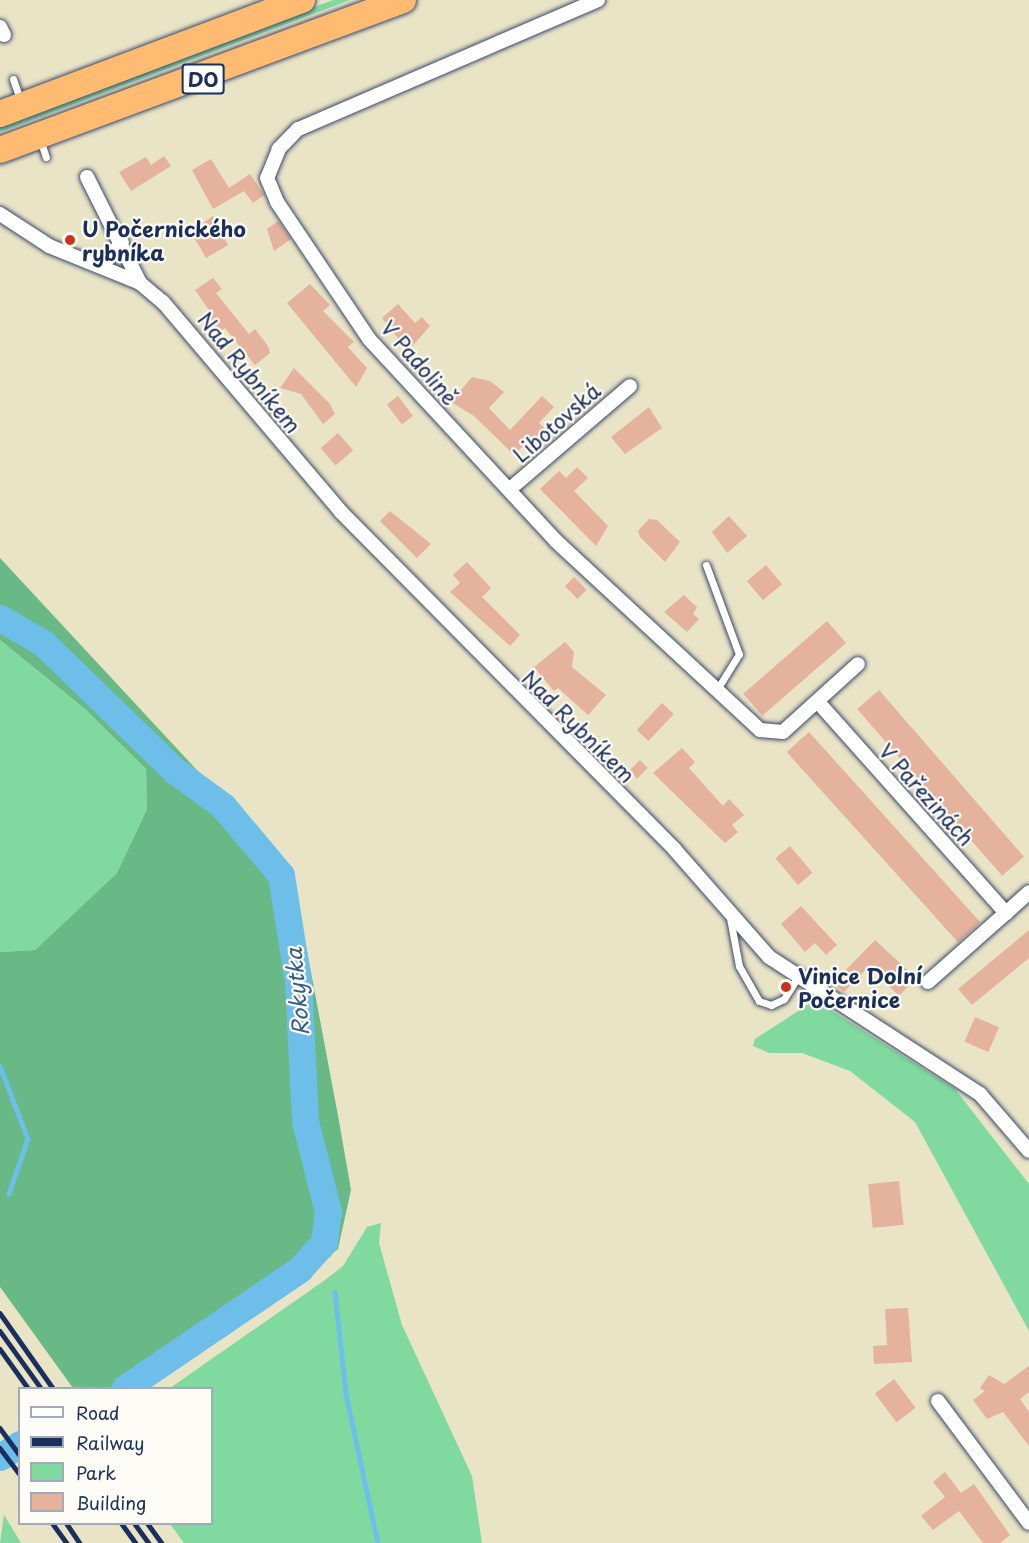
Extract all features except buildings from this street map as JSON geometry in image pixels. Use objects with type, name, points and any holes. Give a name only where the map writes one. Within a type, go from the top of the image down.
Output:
[{"type":"highway","name":"D0","points":[[12,111],[302,0]]},
{"type":"highway","name":"D0","points":[[0,150],[42,147],[403,0]]},
{"type":"street","name":"V Padolině","points":[[598,0],[298,129],[279,149],[267,178],[277,202],[369,339],[600,584],[760,730],[776,734],[818,702],[858,664]]},
{"type":"street","name":"Nad Rybníkem","points":[[87,177],[122,242],[140,283]]},
{"type":"street","name":"Nad Rybníkem","points":[[0,214],[49,246],[140,283],[183,323],[341,512],[729,909],[769,957],[798,978],[980,1094],[1029,1151]]},
{"type":"street","points":[[102,266],[122,242]]},
{"type":"street","name":"Libotovská","points":[[510,489],[630,386]]},
{"type":"street","name":"V Pařezinách","points":[[818,702],[1006,913]]},
{"type":"street","points":[[928,982],[1029,892]]},
{"type":"street","points":[[938,1401],[1029,1523]]},
{"type":"lane","points":[[12,111],[13,79]]},
{"type":"lane","points":[[706,565],[739,654],[716,691]]},
{"type":"lane","points":[[729,909],[748,987],[771,1005],[783,999],[798,978]]},
{"type":"green space","points":[[333,0],[350,0],[0,132],[0,126]]},
{"type":"green space","points":[[0,558],[286,866],[295,887],[351,1190],[338,1249],[148,1387],[72,1387],[0,1287],[0,952],[35,950],[117,873],[147,809],[146,769],[85,709],[0,640]]},
{"type":"green space","points":[[0,640],[85,709],[146,769],[147,809],[117,873],[35,950],[0,952]]},
{"type":"green space","points":[[815,1000],[955,1089],[1029,1184],[1029,1331],[915,1122],[850,1071],[802,1053],[769,1053],[753,1046],[755,1039]]},
{"type":"green space","points":[[381,1223],[379,1243],[402,1325],[472,1476],[482,1543],[184,1543],[171,1525],[213,1525],[213,1387],[171,1387],[343,1266],[367,1227]]},
{"type":"green space","points":[[4,1515],[20,1541],[21,1543],[0,1543]]},
{"type":"waterway","name":"Rokytka","points":[[0,618],[43,643],[174,770],[223,806],[281,875],[298,982],[305,1121],[328,1212],[324,1242],[300,1269],[126,1387]]},
{"type":"waterway","points":[[0,1066],[28,1139],[9,1194]]},
{"type":"waterway","points":[[324,1242],[329,1254]]},
{"type":"waterway","points":[[335,1292],[346,1394],[378,1543]]},
{"type":"waterway","name":"Rokytka","points":[[0,1457],[18,1445]]},
{"type":"railway","points":[[0,1313],[52,1387]]},
{"type":"railway","points":[[0,1331],[40,1387]]},
{"type":"railway","points":[[0,1349],[27,1387]]},
{"type":"railway","points":[[0,1428],[18,1453]]},
{"type":"railway","points":[[0,1448],[18,1472]]},
{"type":"railway","points":[[54,1525],[67,1543]]},
{"type":"railway","points":[[68,1525],[80,1543]]},
{"type":"railway","points":[[123,1525],[136,1543]]},
{"type":"railway","points":[[136,1525],[149,1543]]},
{"type":"railway","points":[[149,1525],[162,1543]]},
{"type":"place","name":"U Počernického rybníka","points":[[70,240]]},
{"type":"place","name":"Vinice Dolní Počernice","points":[[786,987]]}]
